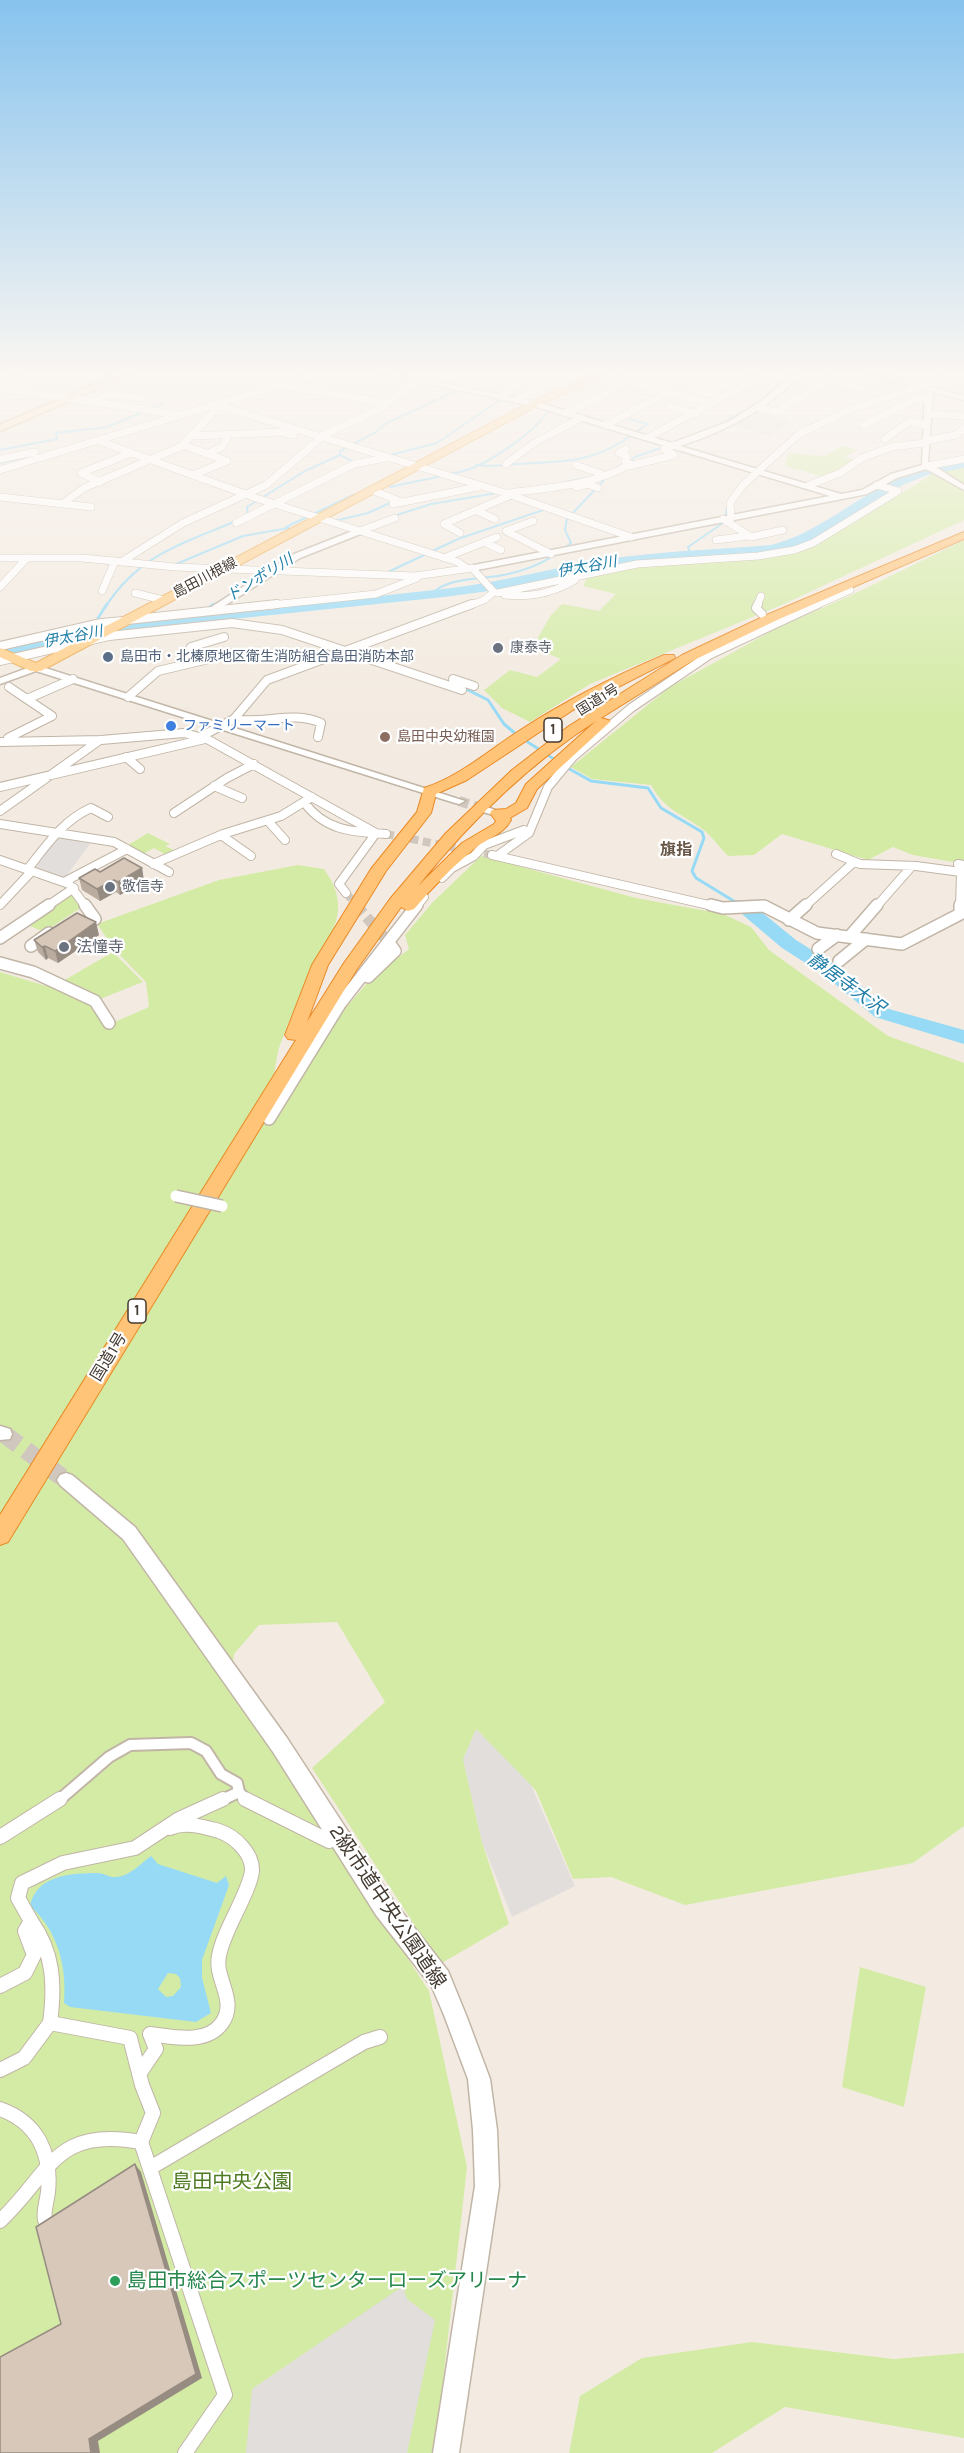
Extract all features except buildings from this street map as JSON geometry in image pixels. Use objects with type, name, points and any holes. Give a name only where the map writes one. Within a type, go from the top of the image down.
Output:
[{"type":"highway","name":"国道1号","points":[[0,1535],[274,1087],[349,945],[397,880],[435,835],[474,796],[545,735],[590,704],[634,679],[744,625],[918,550],[964,526]]},
{"type":"highway","name":"国道1号","points":[[301,1034],[396,902],[451,836],[487,800],[541,753],[603,708],[718,643],[964,535]]},
{"type":"highway","points":[[301,1034],[320,965],[379,870],[424,813],[429,791],[448,786],[460,779],[508,744],[618,678],[744,625]]},
{"type":"highway","points":[[301,1034],[418,894],[478,839],[501,825],[504,820],[492,811],[508,814],[516,810],[531,787],[596,727],[718,643]]},
{"type":"main road","name":"島田川根線","points":[[36,668],[223,569],[313,516],[377,487]]},
{"type":"main road","points":[[6,657],[36,668]]},
{"type":"street","points":[[62,504],[78,491],[87,487]]},
{"type":"street","points":[[227,487],[444,558],[470,568],[495,592],[527,597],[550,593],[575,580],[570,576],[646,563],[758,556],[794,550],[813,543],[896,491],[885,487]]},
{"type":"street","points":[[102,591],[118,562],[183,522],[260,487]]},
{"type":"street","points":[[236,523],[305,487]]},
{"type":"street","points":[[372,490],[396,502],[479,487]]},
{"type":"street","points":[[484,487],[631,537]]},
{"type":"street","points":[[460,533],[444,525],[508,494],[542,487]]},
{"type":"street","points":[[525,491],[539,495],[573,487]]},
{"type":"street","points":[[727,518],[730,503],[741,487]]},
{"type":"street","points":[[816,487],[842,497]]},
{"type":"street","points":[[0,646],[101,623],[376,594],[424,576],[551,554],[727,518],[855,495],[872,487]]},
{"type":"street","points":[[0,497],[91,507]]},
{"type":"street","points":[[477,511],[495,519]]},
{"type":"street","points":[[208,612],[297,556],[394,518]]},
{"type":"street","points":[[727,518],[748,536]]},
{"type":"street","points":[[533,521],[506,531],[551,554]]},
{"type":"street","points":[[716,540],[774,532],[784,534]]},
{"type":"street","points":[[444,558],[497,537]]},
{"type":"street","points":[[484,542],[501,550]]},
{"type":"street","points":[[0,558],[424,576]]},
{"type":"street","points":[[0,587],[27,558]]},
{"type":"street","points":[[836,854],[860,864],[962,869],[962,913],[902,944],[817,933],[764,906],[723,908],[494,855],[529,833],[548,787],[573,757],[609,724],[709,655],[777,621],[850,590]]},
{"type":"street","points":[[0,787],[203,738],[234,719],[267,680],[490,598],[495,592]]},
{"type":"street","points":[[135,593],[163,600]]},
{"type":"street","points":[[761,596],[756,608],[762,614]]},
{"type":"street","points":[[208,612],[212,625]]},
{"type":"street","points":[[6,657],[109,636],[212,625],[247,624],[282,630],[462,690]]},
{"type":"street","points":[[197,660],[188,653],[191,647],[224,637]]},
{"type":"street","points":[[355,647],[474,686]]},
{"type":"street","points":[[128,697],[142,687],[152,674],[197,660],[234,653]]},
{"type":"street","points":[[0,681],[36,668],[459,801]]},
{"type":"street","points":[[27,699],[73,679]]},
{"type":"street","points":[[1,742],[52,716],[9,687]]},
{"type":"street","points":[[234,719],[248,721],[294,715],[321,723],[318,737]]},
{"type":"street","points":[[1,742],[100,740],[184,734],[203,738],[254,765],[308,800],[381,834]]},
{"type":"street","points":[[0,811],[29,793],[52,773],[100,740]]},
{"type":"street","points":[[126,757],[140,769]]},
{"type":"street","points":[[174,813],[214,786],[254,765]]},
{"type":"street","points":[[214,786],[242,798]]},
{"type":"street","points":[[153,864],[221,835],[268,821],[308,800]]},
{"type":"street","points":[[308,800],[310,813],[327,826],[352,833],[381,834]]},
{"type":"street","points":[[0,905],[29,871],[56,833],[73,817],[91,808],[108,817]]},
{"type":"street","points":[[268,821],[285,840]]},
{"type":"street","points":[[0,824],[94,841],[114,842],[169,872]]},
{"type":"street","points":[[268,1119],[297,1068],[362,976],[414,908],[452,868],[474,856],[483,845],[533,826]]},
{"type":"street","points":[[346,893],[339,884],[381,834]]},
{"type":"street","points":[[221,835],[251,856]]},
{"type":"street","points":[[64,882],[127,849]]},
{"type":"street","points":[[0,860],[64,882],[74,888],[95,919]]},
{"type":"street","points":[[789,920],[854,862]]},
{"type":"street","points":[[850,936],[912,866]]},
{"type":"street","points":[[0,938],[74,888]]},
{"type":"street","points":[[77,913],[87,907]]},
{"type":"street","points":[[31,946],[59,926]]},
{"type":"street","points":[[818,949],[837,935]]},
{"type":"street","points":[[839,961],[858,948],[866,939]]},
{"type":"street","points":[[362,976],[368,978],[395,951],[390,944]]},
{"type":"street","points":[[0,963],[33,972],[95,1001],[109,1023]]},
{"type":"street","points":[[176,1196],[222,1206]]},
{"type":"street","name":"2級市道中央公園道線","points":[[66,1480],[129,1533],[280,1744],[384,1907],[440,1979],[455,2015],[479,2079],[485,2130],[487,2186],[446,2453]]},
{"type":"street","points":[[0,1837],[70,1793],[109,1757],[130,1746],[173,1742],[191,1743],[206,1751],[221,1774],[237,1783],[239,1792],[246,1800],[329,1841]]},
{"type":"street","points":[[0,2070],[16,2066],[50,2023],[55,1992],[53,1968],[41,1932],[31,1921],[18,1898],[22,1883],[63,1863],[123,1852],[207,1805],[239,1792]]},
{"type":"street","points":[[50,2023],[130,2038],[150,2034],[179,2038],[208,2036],[222,2022],[229,2004],[218,1958],[252,1870],[246,1850],[228,1834],[200,1826],[176,1825],[159,1832]]},
{"type":"street","points":[[0,1986],[25,1973],[34,1955],[25,1931],[31,1921]]},
{"type":"street","points":[[139,2074],[156,2049],[150,2034]]},
{"type":"street","points":[[150,2168],[364,2042],[380,2037]]},
{"type":"street","points":[[130,2038],[139,2074],[153,2113],[141,2142],[225,2395],[199,2436],[185,2453]]},
{"type":"street","points":[[0,2109],[30,2124],[42,2140],[48,2188],[43,2212],[45,2220]]},
{"type":"street","points":[[0,2221],[46,2167],[70,2146],[100,2137],[141,2142]]},
{"type":"green space","points":[[911,487],[964,487],[964,520],[784,604],[590,684],[530,722],[502,708],[484,690],[510,670],[537,677],[561,659],[532,648],[551,615],[562,604],[599,611],[616,594],[583,586],[588,576],[675,561],[742,557],[796,548],[852,524]]},
{"type":"green space","points":[[964,540],[964,864],[913,855],[893,847],[868,860],[782,834],[754,855],[728,856],[705,831],[668,806],[651,785],[592,779],[571,767],[670,687],[777,628],[856,593]]},
{"type":"green space","points":[[148,833],[170,844],[165,846],[176,851],[166,855],[154,848],[143,854],[128,845]]},
{"type":"green space","name":"島田中央公園","points":[[481,856],[636,898],[723,914],[751,927],[769,950],[888,1036],[964,1063],[964,1826],[913,1863],[685,1905],[611,1877],[573,1879],[536,1791],[477,1730],[463,1759],[482,1842],[509,1924],[440,1964],[312,1768],[385,1702],[337,1622],[259,1625],[234,1654],[230,1688],[429,1991],[467,2167],[435,2453],[0,2453],[0,972],[92,1000],[63,981],[113,952],[143,982],[95,1001],[108,1025],[149,1007],[146,982],[115,950],[97,924],[219,880],[298,865],[324,869],[333,884],[337,897],[336,922],[302,991],[280,1045],[273,1083],[272,1121],[341,1013],[370,980],[409,949],[405,935],[433,902]]},
{"type":"green space","points":[[71,894],[82,907],[44,932],[25,924]]},
{"type":"green space","points":[[860,1967],[926,1987],[904,2107],[842,2087]]},
{"type":"green space","points":[[752,2342],[894,2359],[964,2353],[964,2438],[785,2407],[712,2453],[569,2453],[580,2396],[642,2358]]},
{"type":"shaded area","points":[[58,836],[90,844],[64,879],[31,870]]},
{"type":"shaded area","points":[[476,1729],[531,1785],[575,1886],[512,1917],[482,1842],[463,1759]]},
{"type":"shaded area","points":[[403,2286],[407,2299],[435,2320],[407,2453],[246,2453],[252,2389]]},
{"type":"water","points":[[151,1856],[158,1864],[217,1883],[226,1876],[229,1885],[202,1960],[202,1978],[211,2013],[196,2022],[70,2007],[64,2003],[64,1976],[59,1950],[48,1927],[30,1906],[39,1888],[56,1878],[88,1873],[121,1876]],"holes":[[[168,1973],[176,1974],[180,1978],[181,1987],[173,1996],[166,1997],[158,1989]]]},
{"type":"waterway","points":[[248,516],[247,507],[278,487]]},
{"type":"waterway","points":[[432,594],[447,584],[517,572],[557,554],[571,543],[565,530],[567,519],[597,487]]},
{"type":"waterway","name":"伊太谷川","points":[[0,653],[69,636],[147,624],[444,593],[504,585],[621,561],[771,549],[795,543],[815,533],[890,487]]},
{"type":"waterway","name":"ドンボリ川","points":[[394,516],[431,504],[497,493]]},
{"type":"waterway","points":[[286,527],[353,495]]},
{"type":"waterway","points":[[725,517],[729,500]]},
{"type":"waterway","points":[[334,521],[368,513],[394,501]]},
{"type":"waterway","points":[[386,573],[458,539],[546,509]]},
{"type":"waterway","points":[[106,606],[119,588],[148,562],[180,544],[236,521]]},
{"type":"waterway","points":[[691,556],[688,547],[723,523]]},
{"type":"waterway","points":[[174,565],[243,536],[289,528]]},
{"type":"waterway","name":"ドンボリ川","points":[[212,606],[241,588]]},
{"type":"waterway","points":[[98,618],[107,604]]},
{"type":"waterway","name":"ドンボリ川","points":[[207,609],[214,604]]},
{"type":"waterway","name":"伊太谷川","points":[[223,616],[234,620]]},
{"type":"waterway","points":[[462,687],[488,700],[504,724],[517,735]]},
{"type":"waterway","points":[[523,739],[557,761]]},
{"type":"waterway","points":[[566,767],[591,781],[648,788],[661,808],[702,832],[704,838],[692,871],[696,878],[737,903]]},
{"type":"waterway","name":"静居寺大沢","points":[[742,905],[789,944],[830,970],[882,1013],[964,1037]]},
{"type":"tunnel","points":[[459,801],[487,810]]},
{"type":"tunnel","points":[[386,834],[492,855]]},
{"type":"tunnel","points":[[346,893],[358,907]]},
{"type":"tunnel","points":[[356,905],[390,944]]},
{"type":"tunnel","points":[[4,1434],[66,1480]]},
{"type":"place","name":"康泰寺","points":[[498,648]]},
{"type":"place","name":"島田市・北榛原地区衛生消防組合島田消防本部","points":[[108,657]]},
{"type":"place","name":"ファミリーマート","points":[[171,726]]},
{"type":"place","name":"島田中央幼稚園","points":[[385,737]]},
{"type":"place","name":"敬信寺","points":[[110,887]]},
{"type":"place","name":"法憧寺","points":[[64,947]]},
{"type":"place","name":"島田市総合スポーツセンターローズアリーナ","points":[[115,2281]]},
{"type":"district","name":"旗指","points":[[676,850]]}]
